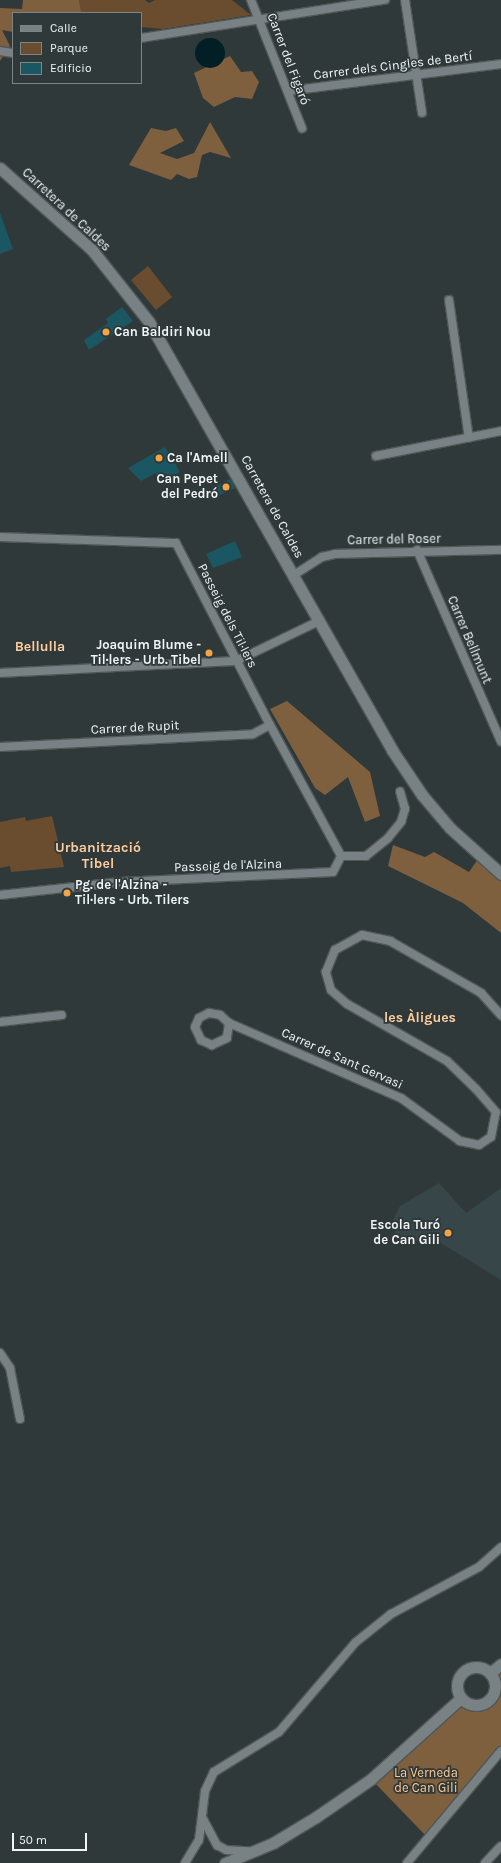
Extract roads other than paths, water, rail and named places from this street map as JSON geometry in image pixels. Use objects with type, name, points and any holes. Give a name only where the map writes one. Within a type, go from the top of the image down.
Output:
[{"type":"street","name":"Carrer del Figaró","points":[[251,0],[260,19],[302,128]]},
{"type":"street","points":[[142,38],[384,0]]},
{"type":"street","points":[[405,0],[422,113]]},
{"type":"street","points":[[0,51],[12,53]]},
{"type":"street","name":"Carrer dels Cingles de Bertí","points":[[288,91],[501,64]]},
{"type":"street","name":"Carretera de Caldes","points":[[0,168],[92,250],[149,322],[392,750],[422,795],[450,828],[501,874]]},
{"type":"street","points":[[449,300],[470,438]]},
{"type":"street","points":[[376,456],[501,432]]},
{"type":"street","name":"Passeig dels Til·lers","points":[[0,537],[176,543],[270,726],[341,856]]},
{"type":"street","name":"Carrer del Roser","points":[[294,575],[322,557],[335,554],[417,550],[501,550]]},
{"type":"street","name":"Carrer Bellmunt","points":[[417,550],[500,741]]},
{"type":"street","points":[[0,672],[236,661],[319,620]]},
{"type":"street","name":"Carrer de Rupit","points":[[0,747],[253,734],[270,726]]},
{"type":"street","points":[[341,856],[366,856],[388,838],[401,822],[405,809],[400,792]]},
{"type":"street","name":"Passeig de l'Alzina","points":[[0,895],[120,882],[333,872],[341,856]]},
{"type":"street","name":"Carrer de Sant Gervasi","points":[[229,1023],[227,1038],[212,1045],[201,1040],[195,1027],[199,1018],[209,1013],[220,1015],[229,1023],[401,1098],[460,1141],[479,1145],[491,1137],[496,1112],[476,1089],[447,1061],[347,1004],[331,990],[326,972],[335,950],[362,935],[390,941],[481,994],[501,1015]]},
{"type":"street","points":[[0,1022],[62,1015]]},
{"type":"street","points":[[0,1353],[10,1368],[20,1419]]},
{"type":"street","points":[[186,1863],[198,1840],[203,1818],[205,1791],[214,1772],[279,1732],[356,1642],[391,1614],[479,1567],[501,1547]]},
{"type":"street","points":[[490,1673],[501,1664]]},
{"type":"street","points":[[476,1668],[490,1673],[494,1682],[492,1697],[477,1705],[468,1704],[462,1698],[457,1686],[463,1673],[476,1668]]},
{"type":"street","points":[[225,1863],[255,1850],[316,1818],[371,1779],[462,1698]]},
{"type":"street","points":[[406,1863],[501,1751]]},
{"type":"street","points":[[203,1818],[217,1845],[236,1852],[255,1850]]},
{"type":"street","points":[[485,1863],[501,1846]]},
{"type":"water","points":[[210,38],[221,42],[225,53],[221,64],[210,68],[199,64],[195,53],[199,42]]},
{"type":"place","name":"Can Baldiri Nou","points":[[106,332]]},
{"type":"place","name":"Ca l'Amell","points":[[159,458]]},
{"type":"place","name":"Can Pepet del Pedró","points":[[226,487]]},
{"type":"place","name":"Joaquim Blume - Til·lers - Urb. Tibel","points":[[209,653]]},
{"type":"place","name":"Pg. de l'Alzina - Til·lers - Urb. Tilers","points":[[67,893]]},
{"type":"place","name":"Escola Turó de Can Gili","points":[[448,1233]]},
{"type":"district","name":"Bellulla","points":[[40,647]]},
{"type":"district","name":"Urbanització Tibel","points":[[98,856]]},
{"type":"district","name":"les Àligues","points":[[420,1018]]},
{"type":"park label","name":"La Verneda de Can Gili","points":[[426,1782]]}]
